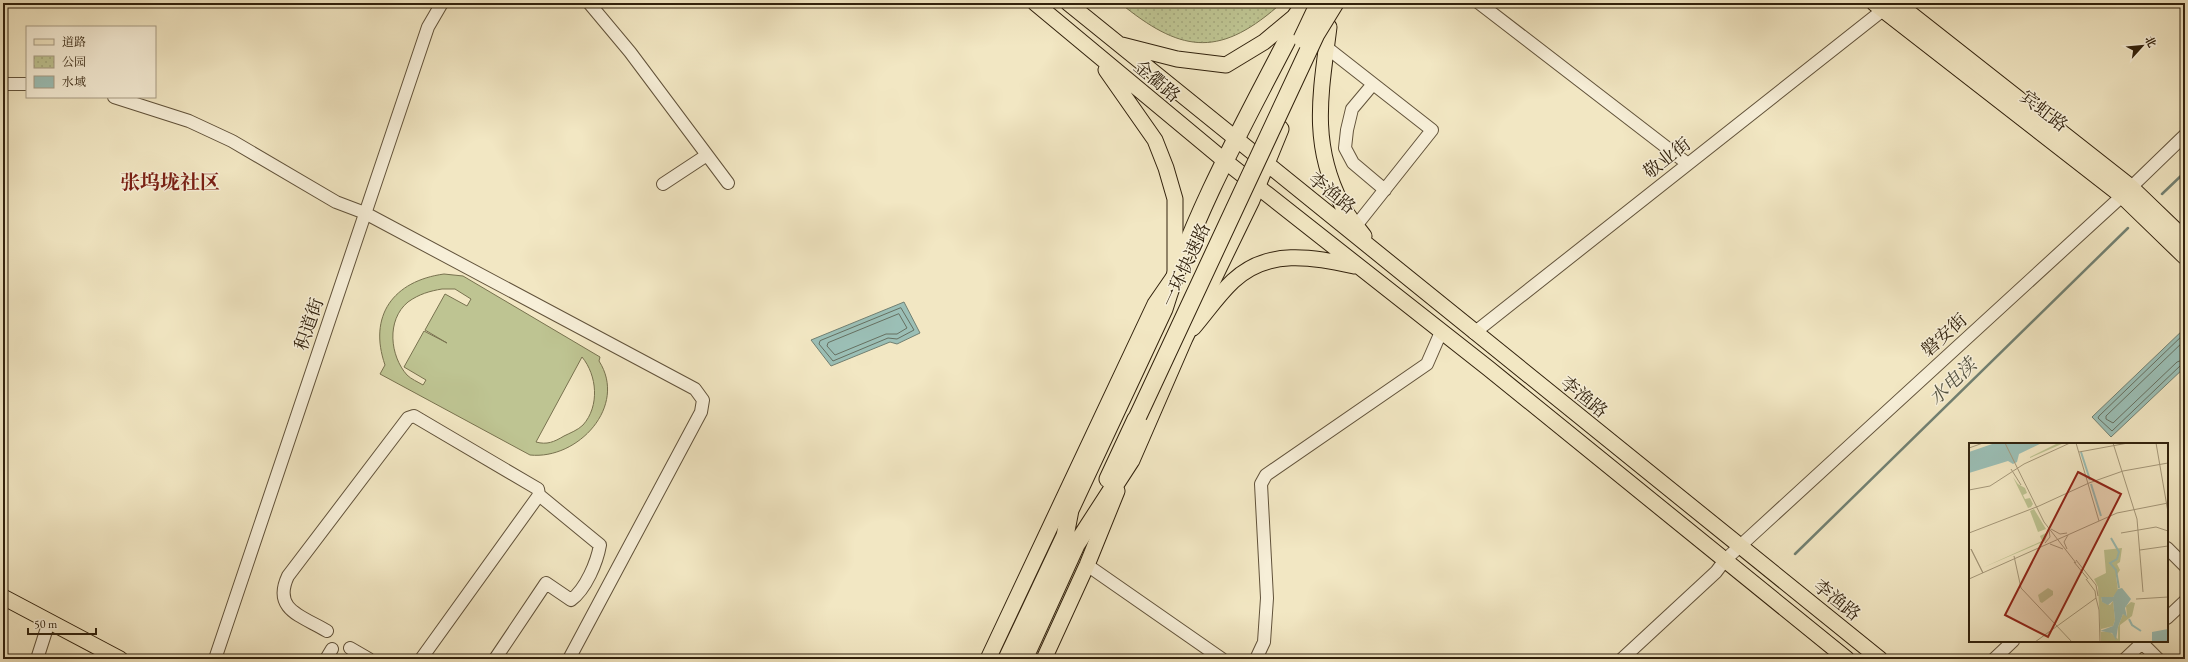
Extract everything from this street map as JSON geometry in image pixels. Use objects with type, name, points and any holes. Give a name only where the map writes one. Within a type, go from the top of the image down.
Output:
[{"type":"highway","points":[[1024,659],[1071,541],[1070,510],[1161,317],[1175,275],[1225,161],[1305,3]]},
{"type":"highway","name":"一环快速路","points":[[1134,412],[1319,3]]},
{"type":"highway","name":"一环快速路","points":[[1071,541],[1313,41],[1335,3]]},
{"type":"highway","points":[[1007,659],[1071,541],[1131,460],[1184,338],[1256,186],[1308,64],[1342,3]]},
{"type":"main road","name":"金衢路","points":[[1035,3],[1091,51],[1256,186]]},
{"type":"main road","name":"金衢路","points":[[1068,3],[1266,163]]},
{"type":"main road","points":[[1118,44],[1177,59],[1226,65],[1264,42],[1294,17],[1305,3]]},
{"type":"main road","name":"宾虹路","points":[[1897,3],[2185,240]]},
{"type":"main road","name":"宾虹路","points":[[1878,7],[2127,191],[2185,257]]},
{"type":"main road","points":[[1329,27],[1319,110],[1323,160],[1341,204],[1354,229]]},
{"type":"main road","points":[[988,659],[1155,304],[1175,275],[1175,199],[1166,168],[1155,140],[1091,51]]},
{"type":"main road","name":"李渔路","points":[[1266,163],[1354,229],[1376,253],[1880,659]]},
{"type":"main road","points":[[1256,186],[1441,332],[1847,659]]},
{"type":"main road","points":[[1184,338],[1233,281],[1256,266],[1281,258],[1309,257],[1359,267]]},
{"type":"main road","points":[[1044,659],[1087,565],[1131,460]]},
{"type":"main road","points":[[3,598],[120,659]]},
{"type":"main road","points":[[3,609],[99,659]]},
{"type":"street","name":"积道街","points":[[215,659],[428,27],[442,3]]},
{"type":"street","points":[[589,3],[630,52],[728,183]]},
{"type":"street","points":[[1479,3],[1688,164]]},
{"type":"street","name":"敬业街","points":[[1474,333],[1688,164],[1878,7]]},
{"type":"street","points":[[1326,47],[1432,130],[1354,229]]},
{"type":"street","points":[[3,84],[26,84]]},
{"type":"street","points":[[1373,84],[1352,109],[1347,130],[1345,148],[1353,163],[1385,190]]},
{"type":"street","points":[[117,98],[189,121],[232,141],[336,202],[365,213],[695,389],[703,400],[701,412],[569,659]]},
{"type":"street","name":"磐安街","points":[[1622,659],[1716,572],[1725,560],[1740,546],[2127,191],[2185,135]]},
{"type":"street","points":[[663,184],[707,154]]},
{"type":"street","points":[[1256,659],[1264,642],[1267,598],[1261,484],[1266,475],[1427,364],[1441,332]]},
{"type":"street","points":[[326,631],[289,609],[284,602],[282,589],[288,576],[408,418],[414,416],[538,489],[539,495],[600,545],[598,556],[578,595],[571,600],[546,583],[495,659]]},
{"type":"street","points":[[421,659],[539,495]]},
{"type":"street","points":[[2168,549],[2185,566]]},
{"type":"street","points":[[1087,565],[1222,659]]},
{"type":"street","points":[[2168,617],[2185,601]]},
{"type":"street","points":[[37,659],[46,631]]},
{"type":"street","points":[[1994,659],[2012,642]]},
{"type":"street","points":[[2125,659],[2142,642],[2158,659]]},
{"type":"street","points":[[350,648],[369,659]]},
{"type":"green space","points":[[1120,3],[1271,3],[1277,7],[1255,24],[1235,35],[1217,41],[1198,42],[1180,39],[1161,31],[1141,19]]},
{"type":"green space","points":[[444,274],[463,276],[600,357],[599,361],[606,378],[607,395],[603,412],[593,427],[581,439],[565,449],[548,454],[530,455],[380,374],[385,365],[381,347],[380,331],[383,317],[389,304],[398,293],[411,284],[426,278]],"holes":[[[442,289],[455,289],[471,299],[467,306],[445,294],[425,330],[447,343],[424,331],[404,367],[426,380],[423,385],[407,375],[401,367],[394,348],[394,328],[396,318],[408,302],[425,293]],[[582,357],[587,364],[593,381],[594,400],[588,417],[579,428],[557,440],[547,443],[536,442]]]},
{"type":"water","points":[[904,302],[920,333],[897,344],[890,342],[831,366],[811,340]]},
{"type":"water","points":[[2185,328],[2185,367],[2111,437],[2092,417]]},
{"type":"waterway","name":"水电渎","points":[[2162,194],[2185,172]]},
{"type":"waterway","name":"水电渎","points":[[1795,554],[2128,228]]},
{"type":"district","name":"张坞垅社区","points":[[170,182]]}]
